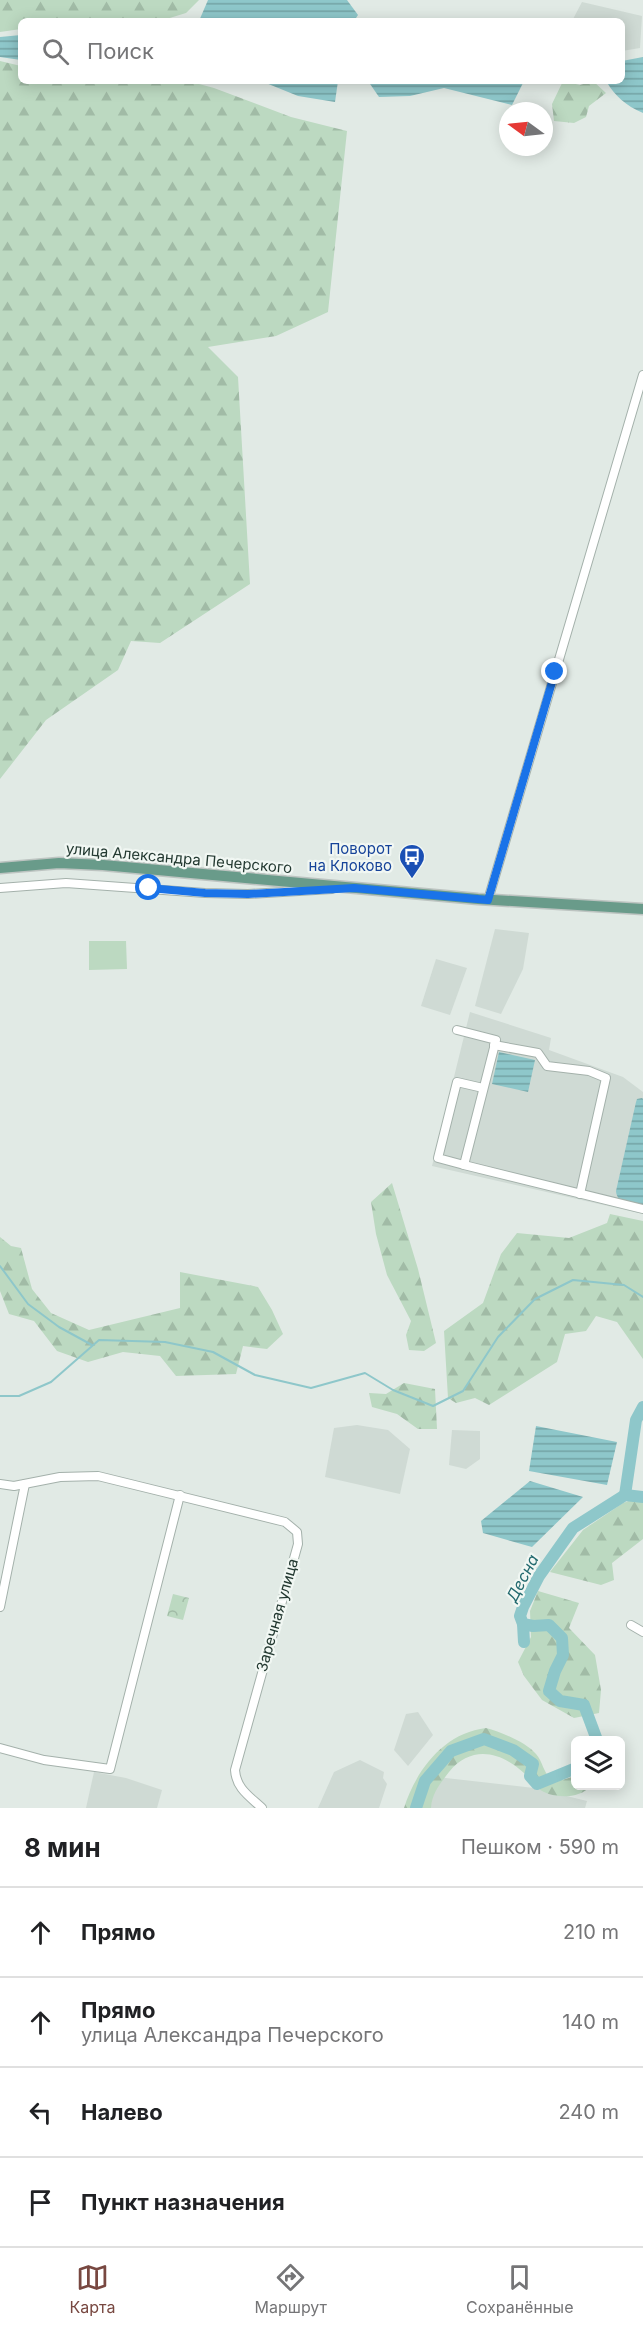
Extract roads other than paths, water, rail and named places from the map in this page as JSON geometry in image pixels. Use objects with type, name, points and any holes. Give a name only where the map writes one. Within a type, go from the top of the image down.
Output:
[{"type":"main road","name":"улица Александра Печерского","points":[[0,868],[59,863],[103,865],[488,900],[643,909]]},
{"type":"street","points":[[488,900],[643,375]]},
{"type":"street","points":[[0,888],[66,883],[248,894],[354,888]]},
{"type":"street","points":[[457,1030],[496,1040],[464,1165]]},
{"type":"street","points":[[495,1045],[538,1053],[547,1066],[589,1071],[606,1078],[580,1194]]},
{"type":"street","points":[[483,1088],[457,1082],[438,1158],[643,1209]]},
{"type":"street","name":"Заречная улица","points":[[0,1484],[25,1484],[60,1477],[98,1476],[285,1522],[297,1532],[298,1544],[235,1770],[240,1788],[262,1808]]},
{"type":"street","points":[[0,1607],[25,1484]]},
{"type":"street","points":[[0,1748],[44,1760],[110,1769],[180,1495]]},
{"type":"street","points":[[631,1625],[643,1632]]},
{"type":"water","points":[[208,0],[347,0],[358,15],[356,18],[200,18]]},
{"type":"water","points":[[18,35],[18,60],[0,57],[0,37]]},
{"type":"water","points":[[643,57],[643,113],[622,100],[608,84],[625,84],[625,60]]},
{"type":"water","points":[[268,84],[338,84],[335,102],[298,96]]},
{"type":"water","points":[[370,84],[522,84],[514,102],[500,102],[444,88],[410,96],[379,97]]},
{"type":"water","points":[[499,1052],[535,1060],[528,1092],[492,1084]]},
{"type":"water","points":[[642,1098],[643,1205],[622,1201],[616,1191],[636,1102],[637,1099]]},
{"type":"water","points":[[536,1426],[617,1442],[607,1485],[529,1471]]},
{"type":"water","points":[[530,1481],[583,1497],[532,1547],[483,1533],[481,1521]]},
{"type":"waterway","points":[[0,1266],[28,1304],[59,1327],[92,1345]]},
{"type":"waterway","points":[[0,1396],[19,1396],[51,1382],[99,1340],[165,1342],[213,1352],[255,1375],[311,1388],[365,1373],[393,1390],[433,1406],[463,1391],[498,1337],[535,1299],[573,1280],[624,1285],[643,1297]]},
{"type":"waterway","points":[[625,1495],[636,1420],[643,1407]]},
{"type":"waterway","name":"Десна","points":[[596,1736],[584,1705],[560,1701],[549,1691],[563,1655],[562,1638],[549,1625],[523,1624],[520,1616],[539,1576],[573,1528],[625,1495],[643,1497]]},
{"type":"waterway","points":[[523,1624],[524,1642]]},
{"type":"waterway","name":"Десна","points":[[416,1808],[425,1781],[451,1751],[484,1739],[513,1750],[533,1764],[530,1776],[537,1784],[571,1770]]},
{"type":"place","name":"Поворот на Клоково","points":[[412,880]]}]
